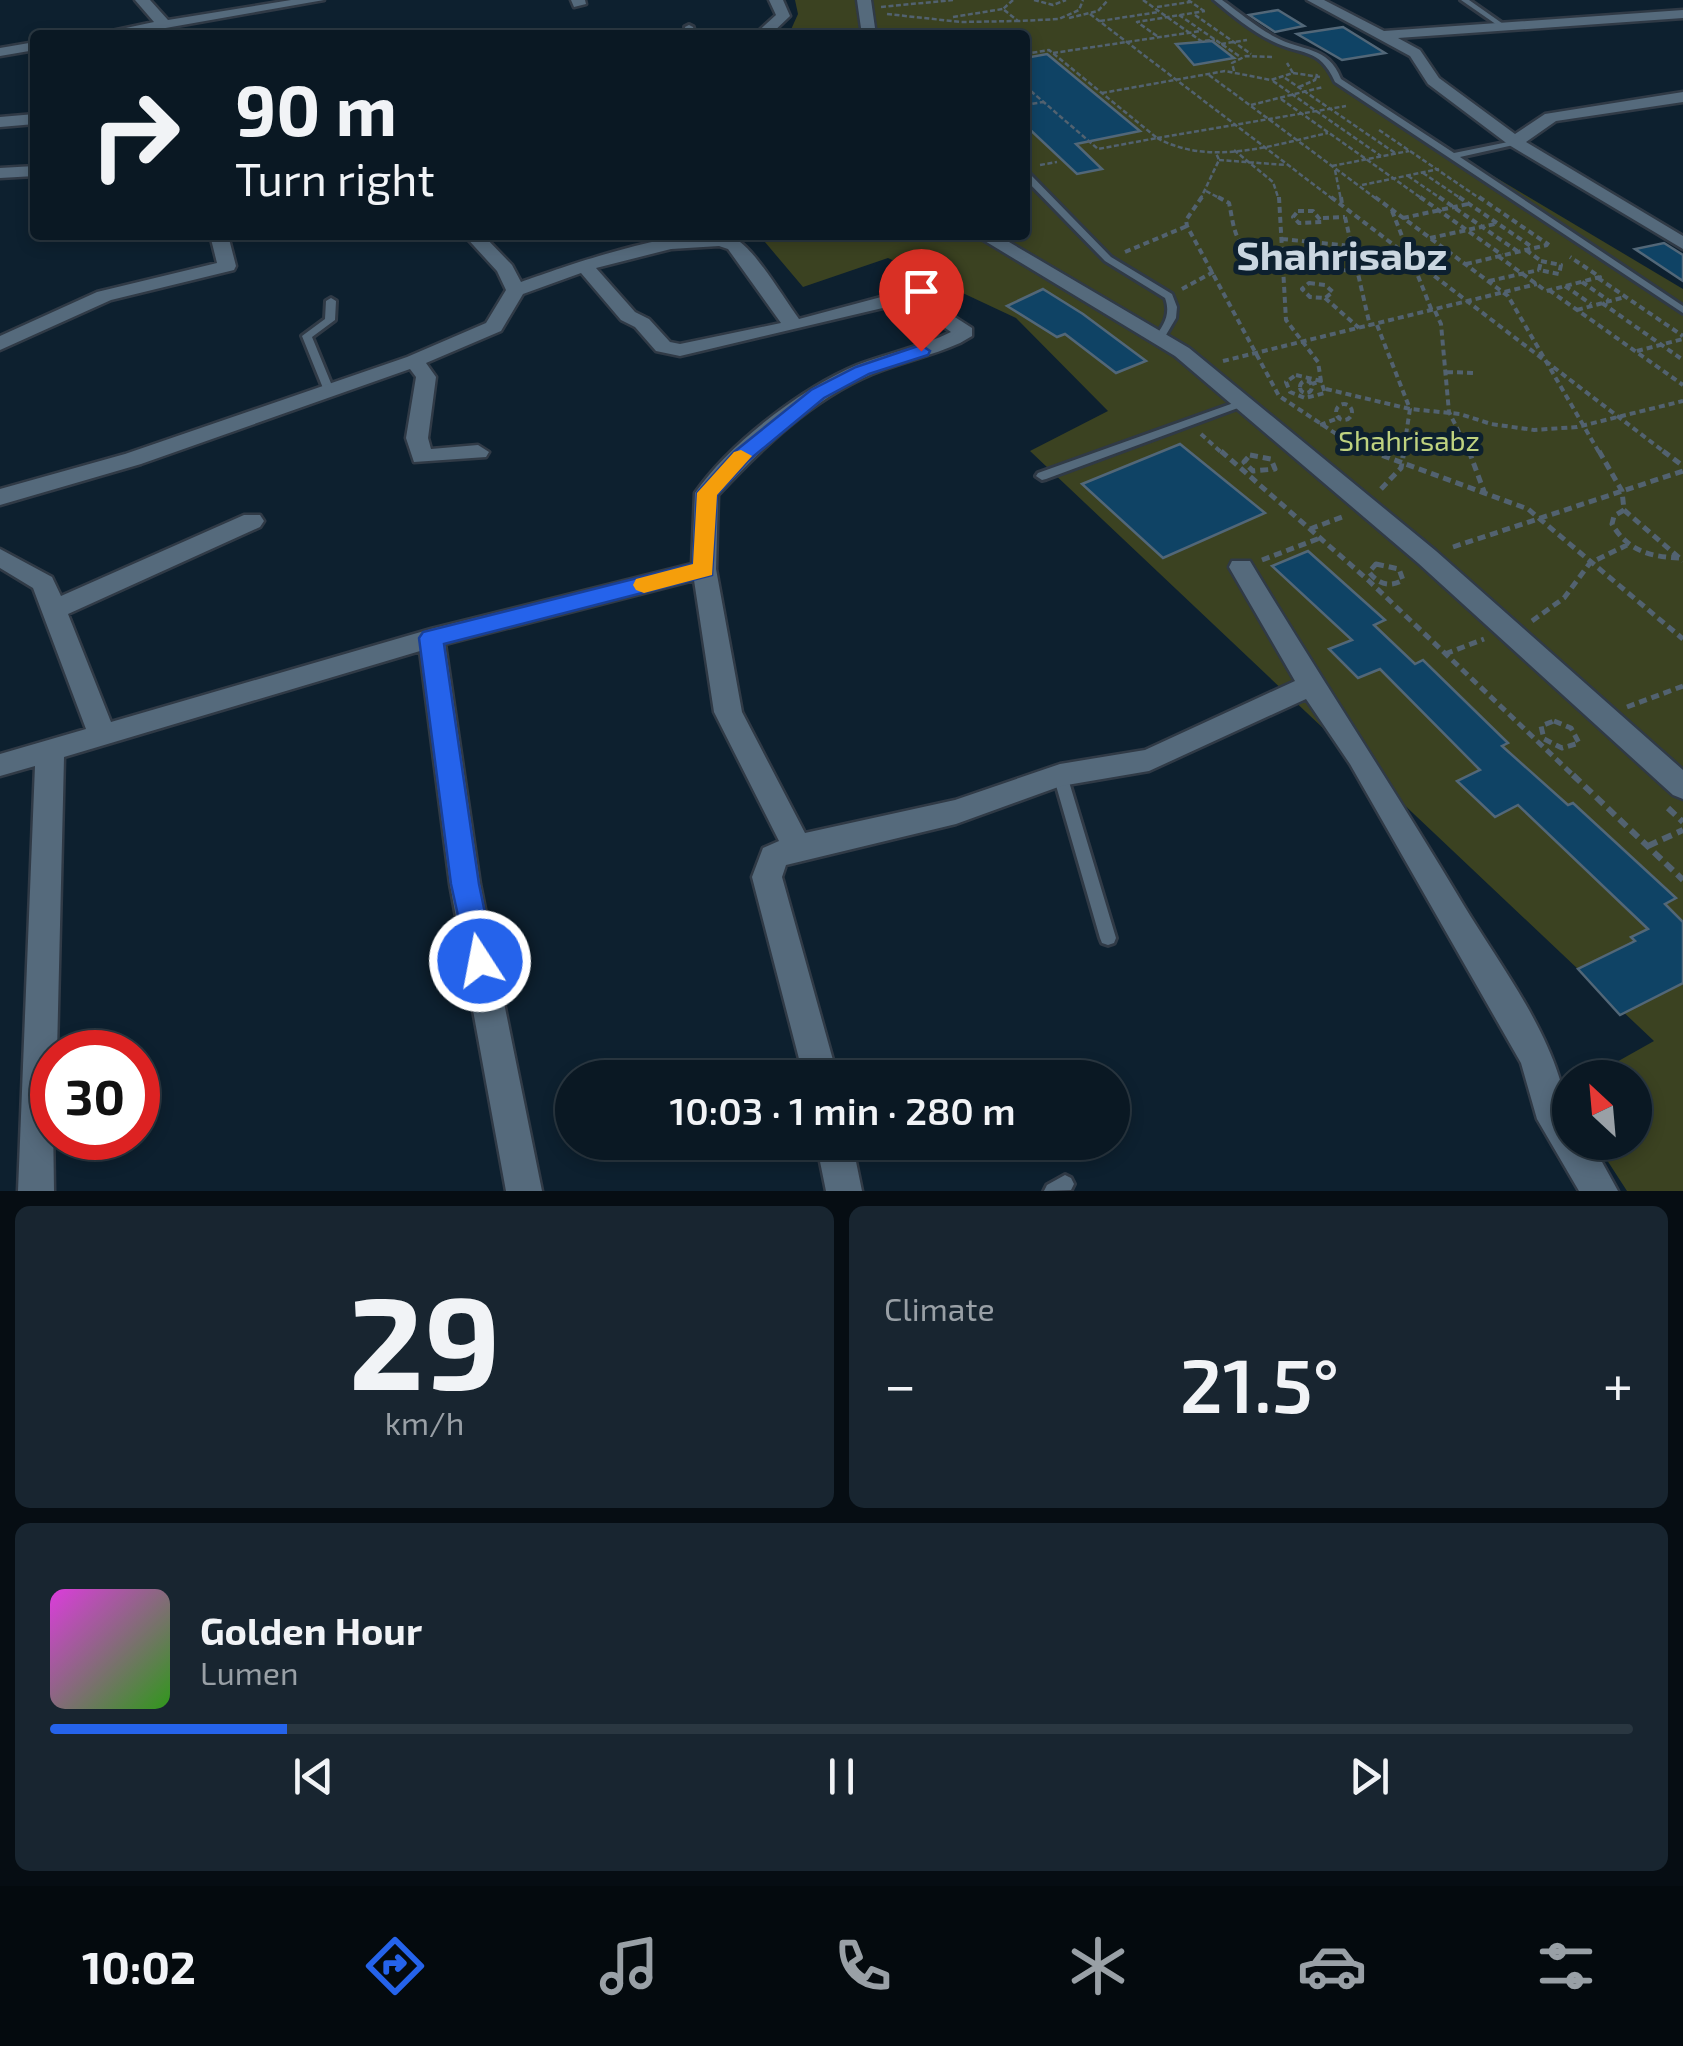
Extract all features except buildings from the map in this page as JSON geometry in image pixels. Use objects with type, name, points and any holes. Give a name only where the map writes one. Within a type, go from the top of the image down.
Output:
[{"type":"street","points":[[142,0],[164,24]]},
{"type":"street","points":[[129,30],[317,0]]},
{"type":"street","points":[[768,30],[783,16],[776,0]]},
{"type":"street","points":[[1314,0],[1415,53],[1433,82],[1515,142],[1681,240]]},
{"type":"street","points":[[865,4],[868,30]]},
{"type":"street","points":[[1386,35],[1683,14]]},
{"type":"street","points":[[0,52],[30,47]]},
{"type":"street","points":[[1515,142],[1551,117],[1683,97]]},
{"type":"street","points":[[0,122],[30,119]]},
{"type":"street","points":[[0,173],[30,170]]},
{"type":"street","points":[[0,344],[104,296],[227,266],[221,240]]},
{"type":"street","points":[[478,240],[505,269],[516,290]]},
{"type":"street","points":[[0,497],[133,459],[414,362],[494,326],[516,290],[584,265],[671,244],[721,240],[734,244],[794,326]]},
{"type":"street","points":[[992,240],[1159,338],[1242,403],[1427,557],[1502,640],[1683,787]]},
{"type":"street","points":[[584,265],[628,316],[642,323],[663,347],[680,350],[911,296],[965,332],[950,341],[863,370],[818,394],[741,456],[707,493],[704,570],[728,712],[797,846]]},
{"type":"street","points":[[414,362],[426,377],[417,438],[422,457],[478,452]]},
{"type":"street","points":[[53,610],[252,520]]},
{"type":"street","points":[[0,558],[42,583],[102,735]]},
{"type":"street","points":[[1241,568],[1311,685],[1360,756],[1537,1058],[1552,1112]]},
{"type":"street","points":[[0,765],[431,638],[704,570]]},
{"type":"street","points":[[431,638],[465,884],[524,1191]]},
{"type":"street","points":[[816,1060],[767,877],[774,857],[797,846],[956,812],[1060,775],[1149,760],[1311,685]]},
{"type":"street","points":[[36,1191],[50,750]]},
{"type":"street","points":[[838,1160],[844,1191]]},
{"type":"street","points":[[1581,1160],[1600,1191]]},
{"type":"lane","points":[[1217,0],[1279,42],[1323,57],[1332,64],[1338,80],[1683,310]]},
{"type":"lane","points":[[1464,0],[1502,26]]},
{"type":"lane","points":[[1457,160],[1515,142]]},
{"type":"lane","points":[[1030,179],[1108,259],[1169,296],[1174,306],[1169,327],[1159,338]]},
{"type":"lane","points":[[330,393],[307,336],[330,320],[331,301]]},
{"type":"lane","points":[[1042,476],[1242,403]]},
{"type":"lane","points":[[1060,775],[1108,938]]},
{"type":"path","points":[[865,4],[953,0]]},
{"type":"path","points":[[940,18],[1003,9],[1013,0]]},
{"type":"path","points":[[1034,0],[1053,5],[1066,0]]},
{"type":"path","points":[[1059,19],[1079,10],[1082,0]]},
{"type":"path","points":[[883,14],[1018,22],[1090,14],[1108,0]]},
{"type":"path","points":[[1143,0],[1201,41],[1215,40]]},
{"type":"path","points":[[1158,0],[1166,6]]},
{"type":"path","points":[[1174,0],[1179,4]]},
{"type":"path","points":[[1154,8],[1191,2]]},
{"type":"path","points":[[1003,9],[1018,22]]},
{"type":"path","points":[[1158,38],[1137,22],[1205,11]]},
{"type":"path","points":[[1100,21],[1159,12]]},
{"type":"path","points":[[1102,94],[1234,71],[1273,81],[1293,73],[1288,64],[1253,55],[1192,13]]},
{"type":"path","points":[[1090,14],[1683,469]]},
{"type":"path","points":[[1180,16],[1240,57]]},
{"type":"path","points":[[1053,53],[1201,30]]},
{"type":"path","points":[[1221,44],[1248,40]]},
{"type":"path","points":[[1030,53],[1049,50],[1170,147],[1200,155],[1329,133]]},
{"type":"path","points":[[1234,71],[1232,63],[1253,55]]},
{"type":"path","points":[[1208,76],[1504,293],[1622,491],[1624,510],[1681,559]]},
{"type":"path","points":[[1286,78],[1395,153]]},
{"type":"path","points":[[1273,81],[1380,156]]},
{"type":"path","points":[[1249,105],[1308,93],[1328,84]]},
{"type":"path","points":[[1030,90],[1098,149],[1371,101]]},
{"type":"path","points":[[1319,90],[1344,106]]},
{"type":"path","points":[[1280,99],[1683,385]]},
{"type":"path","points":[[1030,104],[1043,102]]},
{"type":"path","points":[[1376,128],[1552,246],[1465,264]]},
{"type":"path","points":[[1334,167],[1436,145]]},
{"type":"path","points":[[1234,150],[1273,182],[1280,216],[1286,320],[1318,362],[1326,388],[1410,409],[1450,412],[1534,430],[1584,425],[1683,401]]},
{"type":"path","points":[[1216,153],[1219,160],[1206,190],[1186,220],[1187,226],[1279,396],[1352,444],[1528,509],[1683,639]]},
{"type":"path","points":[[1219,160],[1289,166]]},
{"type":"path","points":[[1359,186],[1438,170],[1457,160]]},
{"type":"path","points":[[1334,167],[1342,207]]},
{"type":"path","points":[[1423,173],[1534,248]]},
{"type":"path","points":[[1408,176],[1518,252]]},
{"type":"path","points":[[1206,190],[1229,203],[1239,242],[1284,264],[1358,271]]},
{"type":"path","points":[[1403,218],[1468,204]]},
{"type":"path","points":[[1293,217],[1306,210],[1323,218],[1354,216]]},
{"type":"path","points":[[1391,210],[1441,324],[1450,412],[1478,469],[1485,494]]},
{"type":"path","points":[[1280,216],[1310,225],[1323,218]]},
{"type":"path","points":[[1310,529],[1363,504],[1402,468],[1410,409],[1373,325],[1345,218]]},
{"type":"path","points":[[1430,238],[1498,223]]},
{"type":"path","points":[[1282,239],[1352,246]]},
{"type":"path","points":[[1526,250],[1540,261],[1560,265],[1576,261]]},
{"type":"path","points":[[1565,254],[1683,338]]},
{"type":"path","points":[[1539,270],[1540,261]]},
{"type":"path","points":[[1559,274],[1560,265]]},
{"type":"path","points":[[1489,281],[1539,270],[1559,274],[1574,284]]},
{"type":"path","points":[[1549,290],[1598,278]]},
{"type":"path","points":[[1582,282],[1610,301]]},
{"type":"path","points":[[1302,289],[1309,283],[1325,284],[1333,292],[1326,298]]},
{"type":"path","points":[[1220,362],[1537,284]]},
{"type":"path","points":[[1565,286],[1593,306]]},
{"type":"path","points":[[1285,288],[1302,289],[1310,297],[1326,298],[1359,328]]},
{"type":"path","points":[[1577,310],[1626,297]]},
{"type":"path","points":[[1602,304],[1683,360]]},
{"type":"path","points":[[1636,351],[1683,338]]},
{"type":"path","points":[[1446,372],[1475,373]]},
{"type":"path","points":[[1321,381],[1305,375],[1289,378],[1286,387],[1290,392],[1314,398],[1326,388]]},
{"type":"path","points":[[1279,396],[1300,389],[1302,382],[1321,381]]},
{"type":"path","points":[[1342,392],[1344,406]]},
{"type":"path","points":[[1320,425],[1355,413],[1344,406],[1335,408],[1341,417]]},
{"type":"path","points":[[1188,423],[1370,579],[1683,880]]},
{"type":"path","points":[[1263,445],[1276,457]]},
{"type":"path","points":[[1257,454],[1275,464],[1269,472],[1244,468],[1246,458],[1257,454]]},
{"type":"path","points":[[1427,557],[1683,469]]},
{"type":"path","points":[[1332,504],[1363,504]]},
{"type":"path","points":[[1624,510],[1614,516],[1612,524],[1628,545],[1643,554],[1681,559]]},
{"type":"path","points":[[1241,568],[1320,538]]},
{"type":"path","points":[[1445,654],[1484,639],[1502,640],[1564,598],[1590,562],[1628,545]]},
{"type":"path","points":[[1370,579],[1370,567],[1376,564],[1404,566],[1390,554]]},
{"type":"path","points":[[1370,579],[1389,586],[1398,584],[1403,574],[1398,568]]},
{"type":"path","points":[[1470,627],[1484,639],[1502,640]]},
{"type":"path","points":[[1565,713],[1578,726]]},
{"type":"path","points":[[1554,721],[1572,728],[1579,743],[1564,750],[1542,741],[1541,726],[1554,721]]},
{"type":"path","points":[[1657,798],[1683,822]]},
{"type":"path","points":[[1648,846],[1683,830]]},
{"type":"green space","name":"Shahrisabz","points":[[795,0],[1212,0],[1277,43],[1324,61],[1334,81],[1683,289],[1683,1191],[1627,1191],[1607,1160],[1652,1160],[1652,1060],[1620,1060],[1654,1041],[1030,451],[1108,411],[1016,318],[888,258],[803,287],[763,240],[1030,240],[1030,30],[791,30],[798,14]]},
{"type":"slow traffic","points":[[644,585],[704,570],[707,493],[741,456]]},
{"type":"district","name":"Shahrisabz","points":[[1342,254]]},
{"type":"route","points":[[480,961],[465,884],[431,638],[704,570],[707,493],[741,456],[818,394],[863,370],[921,351]]}]
